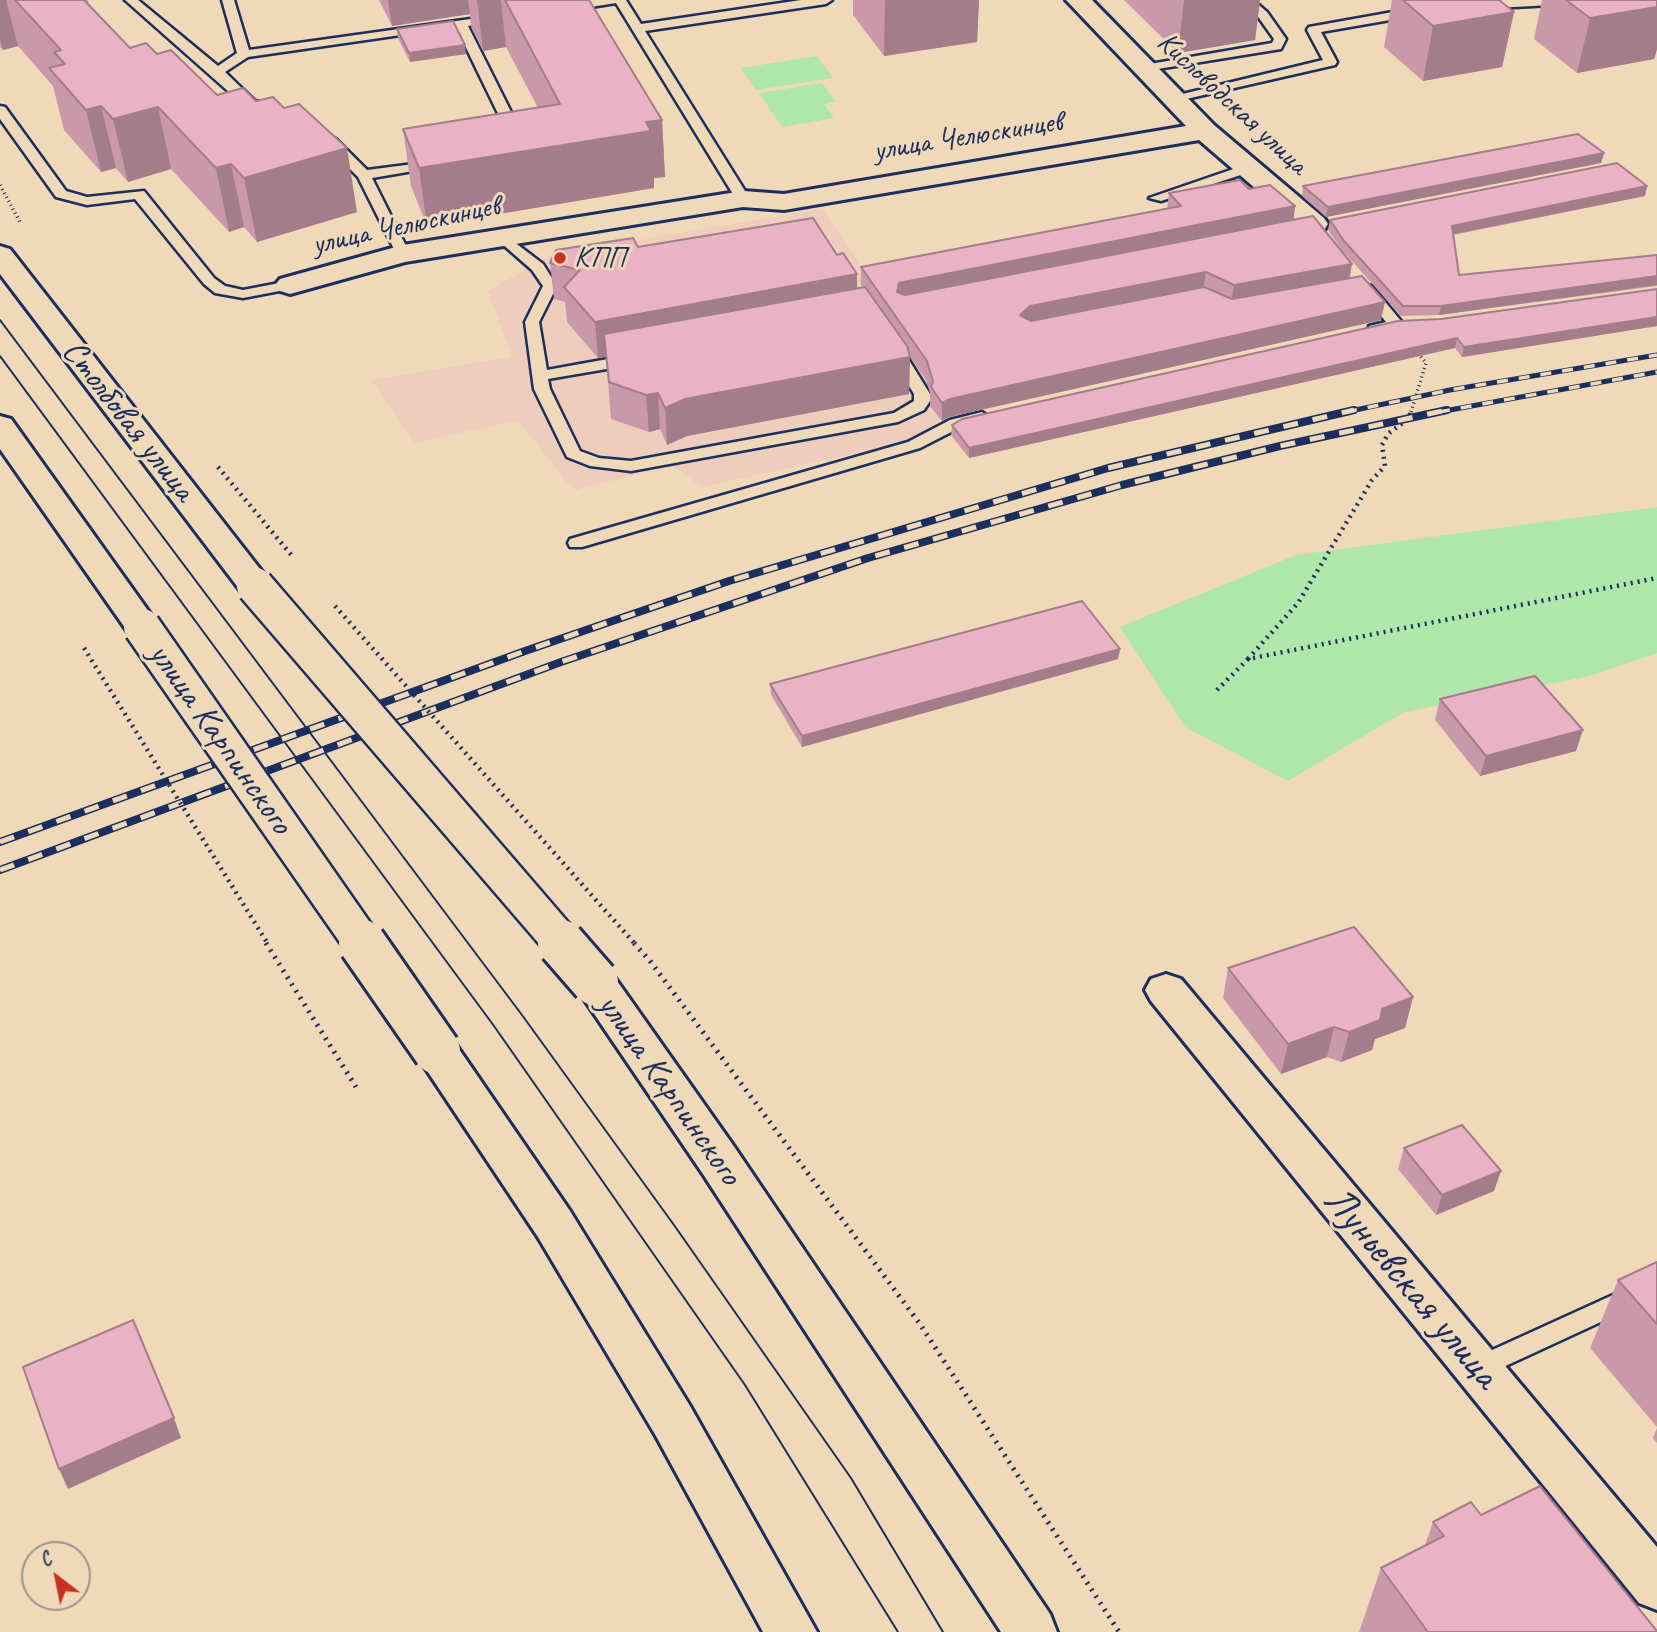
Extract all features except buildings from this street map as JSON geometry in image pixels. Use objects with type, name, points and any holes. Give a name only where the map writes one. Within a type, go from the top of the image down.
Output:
[{"type":"main road","name":"Кисловодская улица","points":[[1078,0],[1205,131],[1315,228]]},
{"type":"main road","name":"улица Челюскинцев","points":[[290,285],[403,254],[743,199],[784,201],[1205,131]]},
{"type":"main road","name":"Столбовая улица","points":[[0,256],[255,586]]},
{"type":"main road","name":"улица Карпинского","points":[[0,426],[437,1051],[554,1224],[673,1421],[791,1632]]},
{"type":"main road","name":"улица Карпинского","points":[[255,586],[594,982],[719,1161],[1031,1632]]},
{"type":"main road","name":"Луньевская улица","points":[[1166,990],[1657,1586]]},
{"type":"lane","points":[[131,0],[218,72],[251,104],[265,107]]},
{"type":"lane","points":[[228,0],[244,54]]},
{"type":"lane","points":[[551,9],[613,0]]},
{"type":"lane","points":[[620,0],[743,199]]},
{"type":"lane","points":[[637,28],[826,0]]},
{"type":"lane","points":[[1144,69],[1277,46],[1280,39],[1263,15],[1246,0]]},
{"type":"lane","points":[[1461,6],[1570,0]]},
{"type":"lane","points":[[1172,98],[1331,62],[1313,30],[1435,9]]},
{"type":"lane","points":[[218,72],[244,54],[514,15]]},
{"type":"lane","name":"улица Челюскинцев","points":[[460,23],[523,148]]},
{"type":"lane","points":[[0,110],[61,194],[87,201],[139,194],[209,281],[220,290],[243,294],[290,285]]},
{"type":"lane","name":"улица Челюскинцев","points":[[325,136],[365,175],[443,162]]},
{"type":"lane","points":[[1156,198],[1248,168]]},
{"type":"lane","points":[[365,175],[403,254]]},
{"type":"lane","points":[[505,239],[547,270],[550,286],[533,322],[542,389],[573,454],[596,463],[631,466],[898,417],[911,412],[922,401],[922,394],[885,337]]},
{"type":"lane","points":[[1357,284],[1396,324]]},
{"type":"lane","points":[[1356,333],[1396,324],[1417,323]]},
{"type":"lane","points":[[540,376],[650,356]]},
{"type":"lane","points":[[576,543],[914,445],[956,423],[996,414]]},
{"type":"lane","points":[[1477,1368],[1657,1285]]},
{"type":"path","points":[[1217,690],[1297,603],[1373,480],[1381,473],[1385,466],[1381,456],[1382,445],[1388,434],[1409,418],[1426,363]]},
{"type":"path","points":[[1248,659],[1657,578]]},
{"type":"path","points":[[332,602],[650,961],[920,1324],[1119,1632]]},
{"type":"path","points":[[84,648],[356,1087]]},
{"type":"shaded area","points":[[822,209],[922,352],[944,416],[917,436],[889,446],[702,487],[671,465],[576,490],[567,483],[518,420],[414,443],[371,380],[512,357],[488,291],[552,255]]},
{"type":"green space","points":[[817,56],[833,78],[756,90],[741,68]]},
{"type":"green space","points":[[822,83],[836,102],[824,104],[834,118],[782,127],[759,93]]},
{"type":"green space","points":[[1657,507],[1657,653],[1590,676],[1404,712],[1288,781],[1185,727],[1120,627],[1296,555]]},
{"type":"tram line","points":[[0,320],[522,1015],[674,1225],[851,1478],[943,1632]]},
{"type":"tram line","points":[[0,356],[494,1026],[745,1385],[898,1632]]},
{"type":"railway","points":[[1346,412],[1450,390],[1657,355]]},
{"type":"railway","points":[[1439,412],[1657,372]]},
{"type":"railway","points":[[0,842],[525,651],[729,581],[1108,468],[1354,410]]},
{"type":"railway","points":[[0,870],[561,662],[868,558],[1122,485],[1280,446],[1447,410]]},
{"type":"place","name":"КПП","points":[[560,258]]}]
